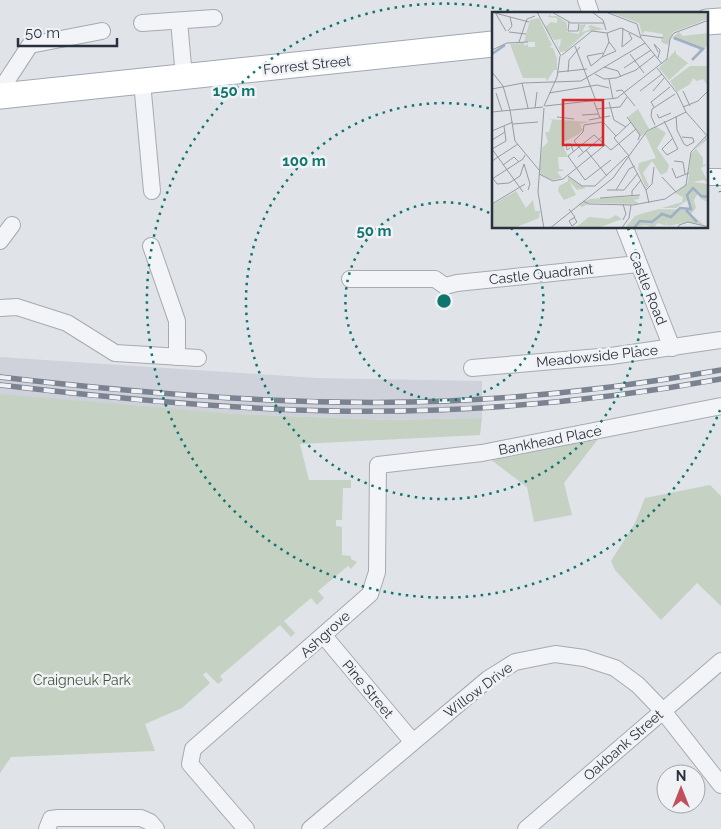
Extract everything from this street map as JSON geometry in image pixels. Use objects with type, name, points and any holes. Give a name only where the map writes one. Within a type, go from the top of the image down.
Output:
[{"type":"main road","points":[[708,22],[721,21]]},
{"type":"main road","name":"Forrest Street","points":[[0,96],[492,44]]},
{"type":"street","points":[[586,0],[590,12]]},
{"type":"street","points":[[142,23],[179,22],[214,18]]},
{"type":"street","points":[[179,22],[184,77]]},
{"type":"street","points":[[0,91],[30,45],[102,31]]},
{"type":"street","points":[[142,82],[152,190]]},
{"type":"street","points":[[708,177],[721,177]]},
{"type":"street","points":[[0,240],[12,225]]},
{"type":"street","name":"Castle Road","points":[[625,229],[672,348]]},
{"type":"street","points":[[151,246],[177,320],[177,356]]},
{"type":"street","name":"Castle Quadrant","points":[[350,279],[435,279],[445,286],[457,283],[638,264]]},
{"type":"street","points":[[0,294],[0,308],[17,307],[68,323],[115,353],[198,358]]},
{"type":"street","name":"Meadowside Place","points":[[472,368],[672,348],[721,340]]},
{"type":"street","name":"Bankhead Place","points":[[378,465],[482,454],[721,406]]},
{"type":"street","name":"Ashgrove","points":[[246,829],[190,764],[193,749],[370,594],[377,572],[378,465]]},
{"type":"street","name":"Pine Street","points":[[324,636],[412,741]]},
{"type":"street","name":"Willow Drive","points":[[310,829],[412,741],[488,679],[515,662],[555,654],[584,658],[615,668],[638,686],[663,712],[721,785]]},
{"type":"street","name":"Oakbank Street","points":[[526,829],[721,661]]},
{"type":"street","points":[[47,829],[51,820],[58,818],[141,818],[150,822],[156,829]]},
{"type":"shaded area","points":[[0,357],[317,378],[482,381],[482,418],[388,420],[234,414],[24,398],[0,394]]},
{"type":"green space","name":"Craigneuk Park","points":[[0,394],[234,414],[388,420],[482,418],[480,435],[300,444],[309,480],[351,480],[351,488],[343,488],[342,520],[336,520],[336,526],[342,527],[342,555],[351,556],[351,559],[357,562],[351,569],[348,566],[318,591],[324,598],[317,605],[311,598],[284,621],[295,633],[291,637],[280,625],[220,676],[223,680],[218,684],[206,672],[203,675],[210,683],[182,708],[145,724],[155,751],[11,757],[0,773]]},
{"type":"green space","points":[[606,429],[564,483],[572,515],[534,522],[527,487],[482,453]]},
{"type":"green space","points":[[710,485],[721,496],[721,606],[697,583],[661,620],[615,570],[611,561],[635,523],[645,498]]},
{"type":"railway","points":[[0,377],[209,397],[335,402],[432,402],[577,391],[721,370]]},
{"type":"railway","points":[[0,385],[209,405],[293,410],[383,411],[480,408],[577,400],[721,379]]}]
